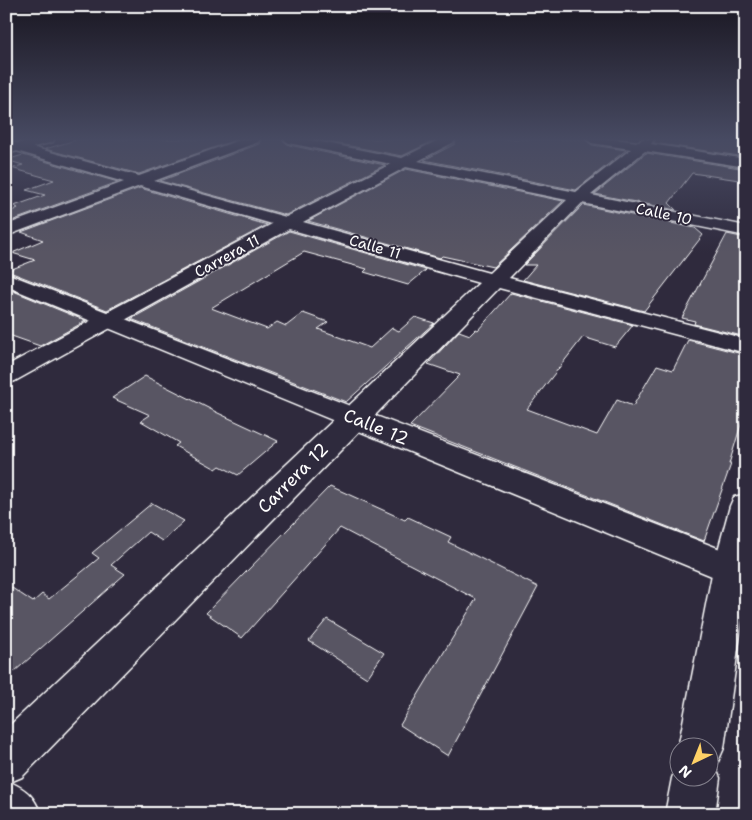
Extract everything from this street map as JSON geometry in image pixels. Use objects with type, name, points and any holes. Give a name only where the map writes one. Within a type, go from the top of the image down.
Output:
[{"type":"street","name":"Calle 11","points":[[121,177],[495,281],[746,346]]},
{"type":"street","points":[[6,231],[151,177]]},
{"type":"street","name":"Carrera 11","points":[[6,376],[375,177]]},
{"type":"street","name":"Calle 10","points":[[483,177],[746,231]]},
{"type":"street","name":"Carrera 12","points":[[6,761],[495,281],[579,196],[602,177]]},
{"type":"street","name":"Calle 12","points":[[6,279],[739,572]]},
{"type":"street","points":[[704,738],[739,572],[746,506]]},
{"type":"street","points":[[690,814],[694,788]]},
{"type":"street","points":[[6,805],[16,814]]},
{"type":"building","points":[[44,177],[101,177],[118,182],[6,223],[6,214],[18,208],[14,206],[45,195],[26,190],[54,180]]},
{"type":"building","points":[[170,177],[361,177],[286,215],[160,181]]},
{"type":"building","points":[[390,177],[447,177],[563,201],[493,267],[442,256],[440,258],[308,221]]},
{"type":"building","points":[[511,177],[592,177],[576,190]]},
{"type":"building","points":[[616,177],[689,177],[669,203],[676,210],[595,194]]},
{"type":"building","points":[[721,177],[746,177],[746,181]]},
{"type":"building","points":[[140,188],[267,225],[107,310],[7,271],[35,260],[12,253],[43,240],[21,232]]},
{"type":"building","points":[[583,205],[695,228],[703,235],[644,311],[523,280],[536,265],[524,265]]},
{"type":"building","points":[[289,231],[426,270],[408,285],[364,272],[367,269],[304,252],[211,308],[267,329],[277,322],[286,326],[303,313],[328,322],[318,329],[370,348],[392,328],[399,331],[415,317],[434,323],[346,402],[131,319]]},
{"type":"building","points":[[727,234],[746,238],[746,270],[740,286],[746,287],[746,337],[694,324],[695,321],[682,318]]},
{"type":"building","points":[[6,288],[86,321],[40,346],[6,334]]},
{"type":"building","points":[[511,293],[633,325],[615,347],[583,337],[527,409],[597,435],[617,400],[633,406],[657,365],[673,370],[688,340],[746,355],[746,408],[729,464],[731,464],[704,541],[410,426],[460,375],[428,364],[459,331],[470,335],[476,329],[478,330]]},
{"type":"building","points":[[145,376],[278,441],[238,475],[220,466],[216,469],[175,446],[179,443],[141,421],[150,415],[112,398]]},
{"type":"building","points":[[330,486],[405,520],[408,517],[451,537],[448,542],[538,587],[448,756],[400,725],[476,599],[340,528],[242,638],[206,613]]},
{"type":"building","points":[[152,503],[184,521],[162,541],[148,532],[111,565],[125,574],[6,679],[6,584],[33,602],[42,594],[49,599],[99,558],[92,553]]},
{"type":"building","points":[[327,619],[384,653],[367,678],[309,641]]}]
